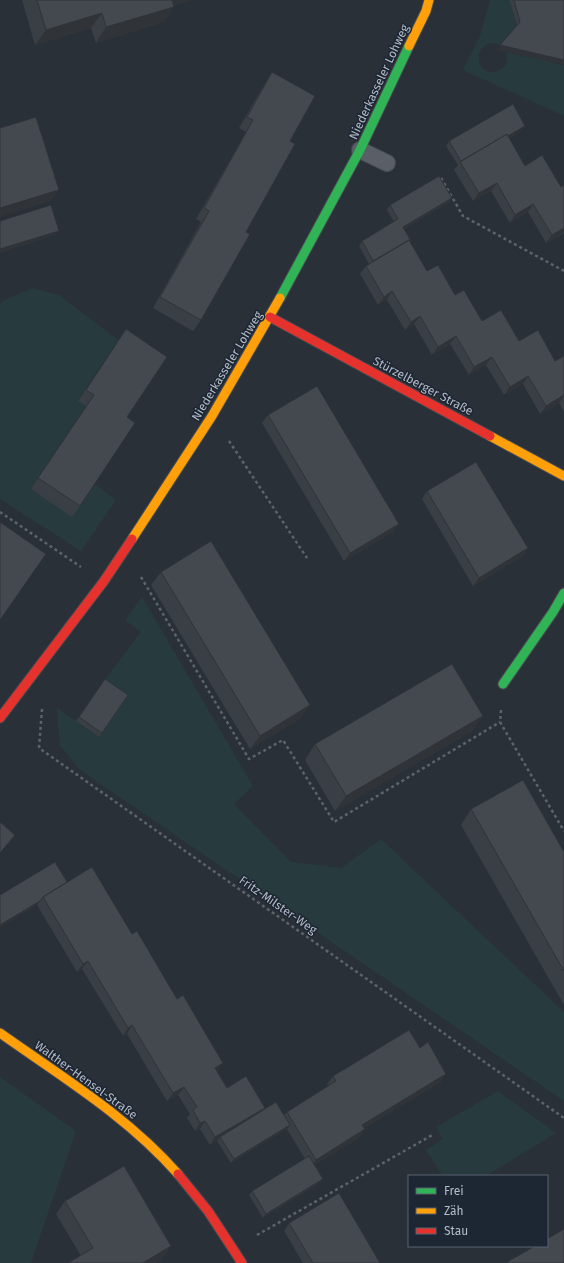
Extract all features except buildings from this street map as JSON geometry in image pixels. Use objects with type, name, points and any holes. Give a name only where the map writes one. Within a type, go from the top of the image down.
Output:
[{"type":"street","name":"Niederkasseler Lohweg","points":[[0,718],[104,581],[212,416],[270,317],[360,150],[426,11],[429,0]]},
{"type":"street","name":"Stürzelberger Straße","points":[[270,317],[564,476]]},
{"type":"street","points":[[503,684],[564,594]]},
{"type":"street","name":"Walther-Hensel-Straße","points":[[0,1033],[97,1101],[138,1134],[173,1168],[202,1201],[234,1248],[242,1263]]},
{"type":"lane","points":[[360,150],[387,163]]},
{"type":"path","points":[[441,178],[463,216],[564,271]]},
{"type":"path","points":[[212,416],[307,558]]},
{"type":"path","points":[[0,512],[104,581]]},
{"type":"path","points":[[142,572],[141,578],[249,759],[283,740],[334,822],[500,722]]},
{"type":"path","points":[[503,684],[500,722],[564,831]]},
{"type":"path","name":"Fritz-Milster-Weg","points":[[24,687],[43,702],[39,748],[564,1118]]},
{"type":"path","points":[[234,1248],[434,1134]]},
{"type":"green space","points":[[490,0],[509,0],[517,26],[500,45],[493,43],[482,48],[479,59],[480,64],[484,69],[490,72],[501,70],[507,61],[506,52],[564,65],[564,116],[463,70],[480,36]]},
{"type":"green space","points":[[32,288],[59,295],[118,340],[78,400],[86,406],[31,489],[95,484],[116,500],[81,551],[0,499],[0,305],[3,301]]},
{"type":"green space","points":[[142,597],[253,786],[234,804],[291,862],[341,868],[381,839],[564,1012],[564,1101],[80,770],[60,745],[57,708],[99,737],[102,684],[141,632],[125,620]]},
{"type":"green space","points":[[0,1077],[76,1131],[31,1263],[0,1263]]},
{"type":"green space","points":[[498,1091],[556,1133],[488,1175],[442,1175],[426,1150],[443,1139],[436,1127]]},
{"type":"traffic: fast","points":[[280,298],[360,150],[409,46]]},
{"type":"traffic: fast","points":[[503,684],[553,612],[564,593]]},
{"type":"traffic: slow","points":[[409,46],[426,11],[429,0]]},
{"type":"traffic: slow","points":[[132,539],[212,416],[280,298]]},
{"type":"traffic: slow","points":[[490,436],[564,476]]},
{"type":"traffic: slow","points":[[0,1033],[93,1098],[116,1116],[158,1153],[178,1174]]},
{"type":"traffic: jam","points":[[270,317],[490,436]]},
{"type":"traffic: jam","points":[[0,718],[104,581],[132,539]]},
{"type":"traffic: jam","points":[[178,1174],[208,1211],[242,1263]]}]
